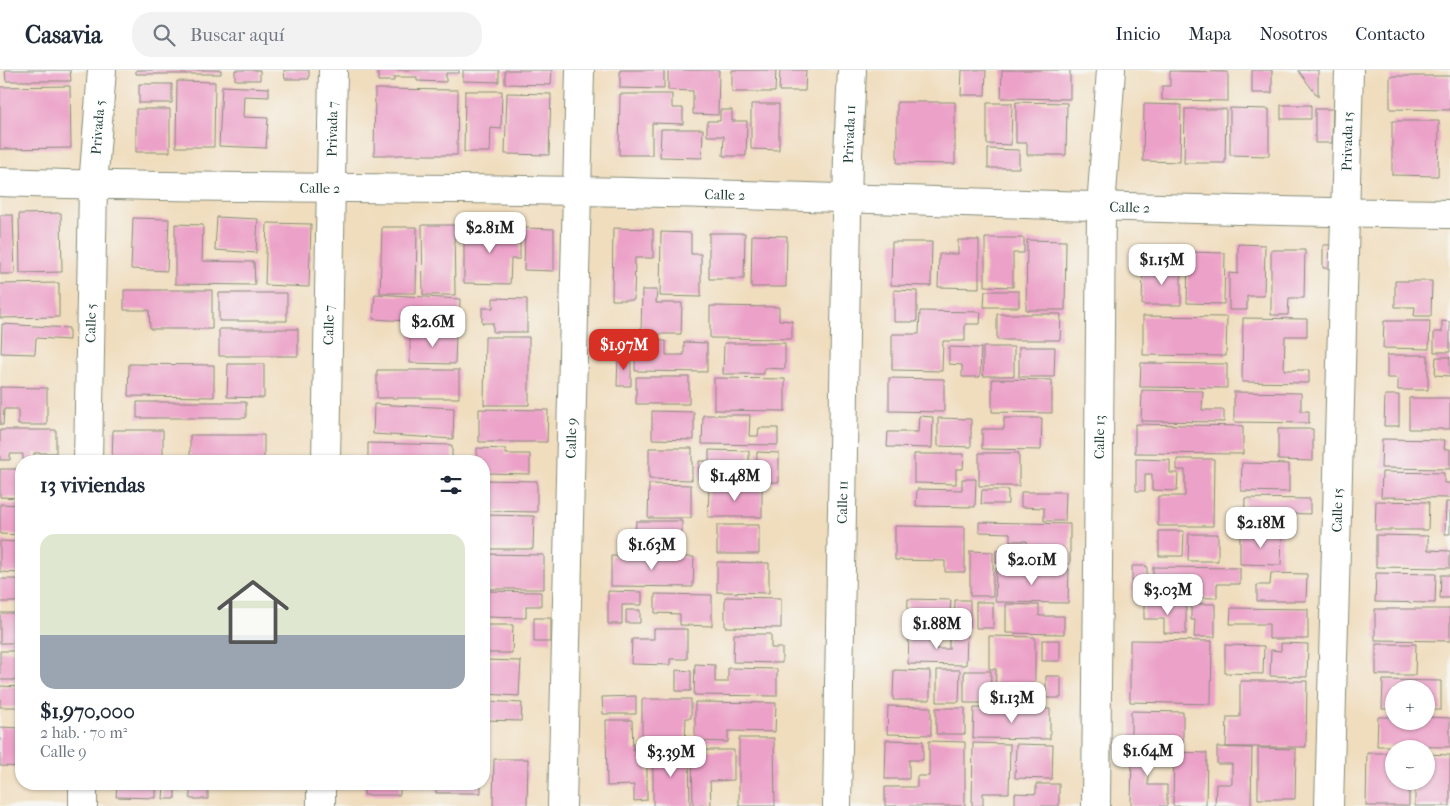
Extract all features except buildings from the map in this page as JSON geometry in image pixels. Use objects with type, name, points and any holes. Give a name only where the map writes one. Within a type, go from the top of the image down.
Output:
[{"type":"street","name":"Privada 5","points":[[92,186],[102,70]]},
{"type":"street","name":"Privada 7","points":[[330,188],[333,70]]},
{"type":"street","name":"Calle 9","points":[[562,806],[580,70]]},
{"type":"street","name":"Privada 11","points":[[848,198],[852,70]]},
{"type":"street","name":"Calle 13","points":[[1096,806],[1101,207],[1111,70]]},
{"type":"street","name":"Privada 15","points":[[1344,212],[1349,70]]},
{"type":"street","name":"Calle 2","points":[[0,182],[92,186],[578,191],[1101,207],[1450,214]]},
{"type":"street","name":"Calle 5","points":[[88,455],[92,186]]},
{"type":"street","name":"Calle 7","points":[[326,455],[330,188]]},
{"type":"street","name":"Calle 11","points":[[837,806],[848,198]]},
{"type":"street","name":"Calle 15","points":[[1330,806],[1344,212]]},
{"type":"street","points":[[83,790],[83,806]]},
{"type":"street","points":[[321,790],[321,806]]}]
